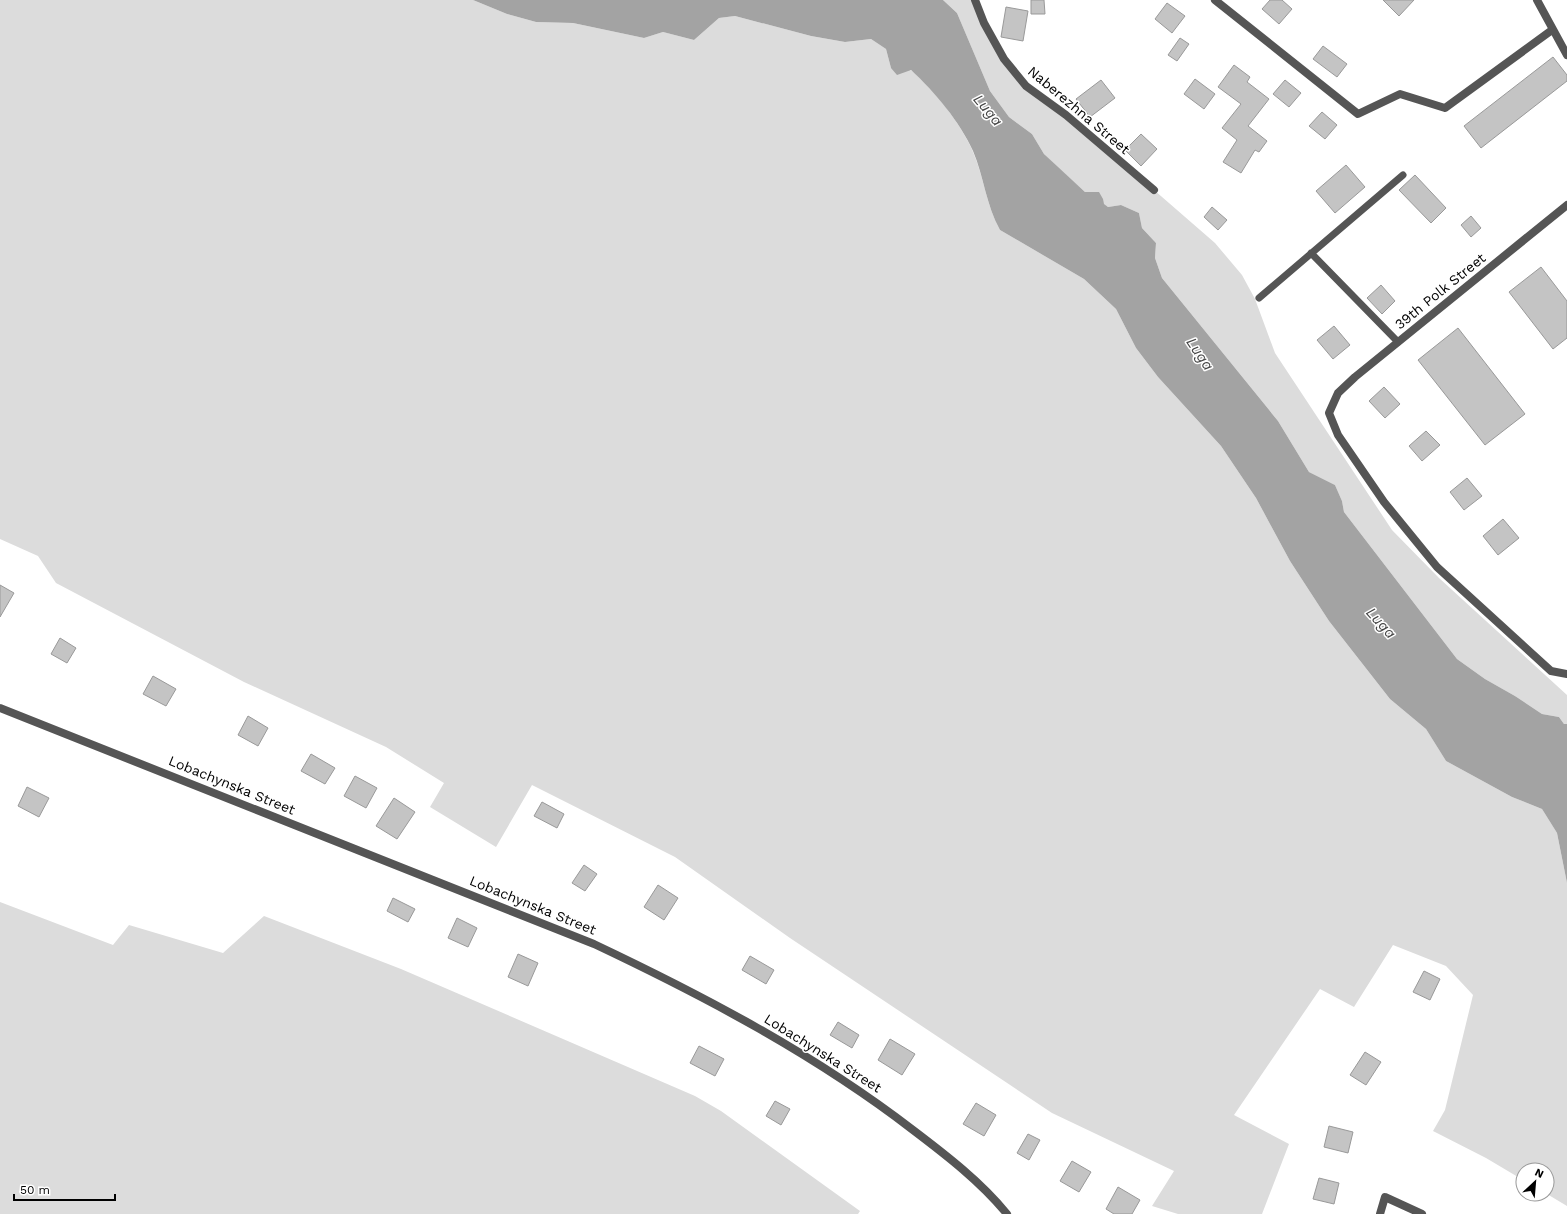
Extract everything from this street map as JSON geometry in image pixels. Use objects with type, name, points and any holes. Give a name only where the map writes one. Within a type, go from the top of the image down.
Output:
[{"type":"street","name":"Naberezhna Street","points":[[975,0],[984,23],[1004,59],[1026,86],[1066,115],[1154,190]]},
{"type":"street","points":[[1215,0],[1358,114],[1400,94],[1445,108],[1552,30]]},
{"type":"street","points":[[1539,3],[1552,30],[1567,55]]},
{"type":"street","name":"39th Polk Street","points":[[1567,204],[1355,377],[1333,401],[1329,413],[1338,435],[1384,502],[1437,568],[1551,671],[1567,674]]},
{"type":"street","name":"Lobachynska Street","points":[[0,708],[587,941],[672,981],[776,1038],[822,1066],[877,1103],[936,1148],[994,1198],[1007,1214]]},
{"type":"street","points":[[1380,1214],[1385,1197],[1422,1214]]},
{"type":"lane","points":[[1259,298],[1403,175]]},
{"type":"lane","points":[[1312,253],[1398,342]]},
{"type":"shaded area","points":[[0,0],[473,0],[507,14],[536,22],[573,23],[644,38],[663,32],[694,40],[719,18],[735,16],[811,36],[845,42],[871,39],[886,49],[891,68],[902,68],[912,71],[920,77],[938,96],[947,108],[969,143],[977,162],[991,211],[1000,230],[1084,279],[1116,309],[1136,348],[1158,377],[1221,446],[1256,498],[1290,561],[1329,621],[1390,699],[1426,729],[1446,761],[1512,797],[1542,809],[1557,833],[1567,883],[1567,1206],[1555,1199],[1555,1162],[1515,1162],[1515,1175],[1486,1158],[1433,1131],[1445,1110],[1473,995],[1446,966],[1393,945],[1354,1007],[1320,989],[1234,1115],[1289,1144],[1262,1214],[1178,1214],[1152,1206],[1174,1171],[1052,1113],[790,938],[675,857],[532,785],[496,847],[430,807],[444,783],[386,747],[244,682],[56,583],[38,556],[0,539]]},
{"type":"shaded area","points":[[943,0],[975,0],[984,23],[1026,86],[1154,190],[1215,243],[1242,275],[1255,299],[1275,353],[1392,530],[1439,578],[1567,695],[1567,724],[1564,724],[1559,717],[1542,714],[1515,696],[1485,679],[1457,659],[1344,512],[1342,501],[1335,485],[1309,472],[1278,421],[1162,278],[1155,258],[1156,243],[1142,228],[1139,213],[1121,205],[1108,207],[1085,192],[1044,154],[1032,134],[1009,117],[990,91],[957,13]]},
{"type":"shaded area","points":[[0,902],[113,945],[129,925],[223,953],[264,916],[401,969],[695,1096],[721,1111],[860,1211],[858,1214],[0,1214]]},
{"type":"water","name":"Luga","points":[[473,0],[943,0],[957,13],[990,91],[1009,117],[1032,134],[1044,154],[1085,192],[1099,192],[1104,204],[1108,207],[1121,205],[1139,213],[1142,228],[1156,243],[1155,258],[1162,278],[1278,421],[1309,472],[1335,485],[1342,501],[1344,512],[1457,659],[1485,679],[1515,696],[1542,714],[1559,717],[1564,724],[1567,724],[1567,883],[1557,833],[1542,809],[1512,797],[1446,761],[1426,729],[1390,699],[1329,621],[1290,561],[1256,498],[1221,446],[1158,377],[1136,348],[1116,309],[1084,279],[1000,230],[991,211],[977,161],[968,140],[954,118],[938,98],[911,70],[897,75],[891,68],[886,49],[871,39],[845,42],[811,36],[735,16],[719,18],[694,40],[663,32],[644,38],[573,23],[536,22],[507,14]]},
{"type":"building","points":[[1031,0],[1044,0],[1045,14],[1031,14]]},
{"type":"building","points":[[1270,0],[1282,0],[1292,9],[1279,24],[1262,9]]},
{"type":"building","points":[[1383,0],[1414,0],[1399,16]]},
{"type":"building","points":[[1167,3],[1185,16],[1172,33],[1155,19]]},
{"type":"building","points":[[1006,7],[1028,11],[1023,41],[1001,37]]},
{"type":"building","points":[[1180,38],[1189,44],[1177,61],[1168,55]]},
{"type":"building","points":[[1323,46],[1347,64],[1337,77],[1313,59]]},
{"type":"building","points":[[1553,57],[1567,75],[1567,81],[1481,148],[1464,126]]},
{"type":"building","points":[[1234,65],[1250,77],[1247,82],[1269,99],[1248,126],[1267,141],[1259,152],[1255,150],[1241,173],[1223,162],[1237,140],[1222,128],[1241,104],[1218,87]]},
{"type":"building","points":[[1195,79],[1215,94],[1204,109],[1184,94]]},
{"type":"building","points":[[1101,80],[1115,98],[1090,117],[1076,99]]},
{"type":"building","points":[[1285,80],[1301,93],[1289,107],[1273,94]]},
{"type":"building","points":[[1322,112],[1337,125],[1325,139],[1309,126]]},
{"type":"building","points":[[1141,134],[1157,149],[1141,166],[1125,150]]},
{"type":"building","points":[[1346,165],[1365,187],[1335,213],[1316,191]]},
{"type":"building","points":[[1415,175],[1446,208],[1431,223],[1399,190]]},
{"type":"building","points":[[1212,207],[1227,220],[1218,230],[1204,217]]},
{"type":"building","points":[[1471,216],[1481,228],[1471,237],[1461,225]]},
{"type":"building","points":[[1541,267],[1567,301],[1567,338],[1553,349],[1509,292]]},
{"type":"building","points":[[1381,285],[1395,301],[1382,314],[1367,298]]},
{"type":"building","points":[[1334,326],[1350,345],[1333,359],[1317,340]]},
{"type":"building","points":[[1458,328],[1525,414],[1485,445],[1418,360]]},
{"type":"building","points":[[1384,387],[1400,404],[1385,418],[1369,401]]},
{"type":"building","points":[[1426,431],[1440,445],[1422,461],[1409,446]]},
{"type":"building","points":[[1467,478],[1482,496],[1464,510],[1450,492]]},
{"type":"building","points":[[1503,519],[1519,538],[1498,555],[1483,536]]},
{"type":"building","points":[[0,585],[14,593],[0,617]]},
{"type":"building","points":[[60,638],[76,648],[67,663],[51,654]]},
{"type":"building","points":[[153,676],[176,689],[166,706],[143,694]]},
{"type":"building","points":[[248,716],[268,728],[258,746],[238,735]]},
{"type":"building","points":[[311,754],[335,768],[325,784],[301,771]]},
{"type":"building","points":[[355,776],[377,788],[366,808],[344,796]]},
{"type":"building","points":[[27,787],[49,798],[39,817],[18,806]]},
{"type":"building","points":[[394,798],[415,812],[397,839],[376,826]]},
{"type":"building","points":[[542,802],[564,814],[557,828],[534,816]]},
{"type":"building","points":[[584,865],[597,874],[585,891],[572,883]]},
{"type":"building","points":[[658,885],[678,898],[664,920],[644,907]]},
{"type":"building","points":[[393,898],[415,909],[408,922],[387,911]]},
{"type":"building","points":[[457,918],[477,928],[468,947],[448,938]]},
{"type":"building","points":[[518,954],[538,963],[528,986],[508,977]]},
{"type":"building","points":[[750,956],[774,970],[766,984],[742,970]]},
{"type":"building","points":[[1424,971],[1440,979],[1430,1000],[1413,992]]},
{"type":"building","points":[[838,1022],[859,1035],[852,1048],[830,1035]]},
{"type":"building","points":[[890,1039],[915,1054],[902,1075],[878,1060]]},
{"type":"building","points":[[699,1046],[724,1059],[715,1076],[690,1063]]},
{"type":"building","points":[[1365,1052],[1381,1062],[1366,1085],[1350,1075]]},
{"type":"building","points":[[775,1101],[790,1109],[781,1125],[766,1116]]},
{"type":"building","points":[[976,1103],[996,1115],[984,1136],[963,1124]]},
{"type":"building","points":[[1329,1126],[1353,1132],[1348,1153],[1324,1147]]},
{"type":"building","points":[[1028,1134],[1040,1140],[1029,1160],[1017,1153]]},
{"type":"building","points":[[1072,1161],[1091,1172],[1079,1192],[1060,1181]]},
{"type":"building","points":[[1319,1178],[1339,1183],[1334,1204],[1313,1199]]},
{"type":"building","points":[[1118,1187],[1140,1200],[1132,1214],[1114,1214],[1106,1209]]}]
